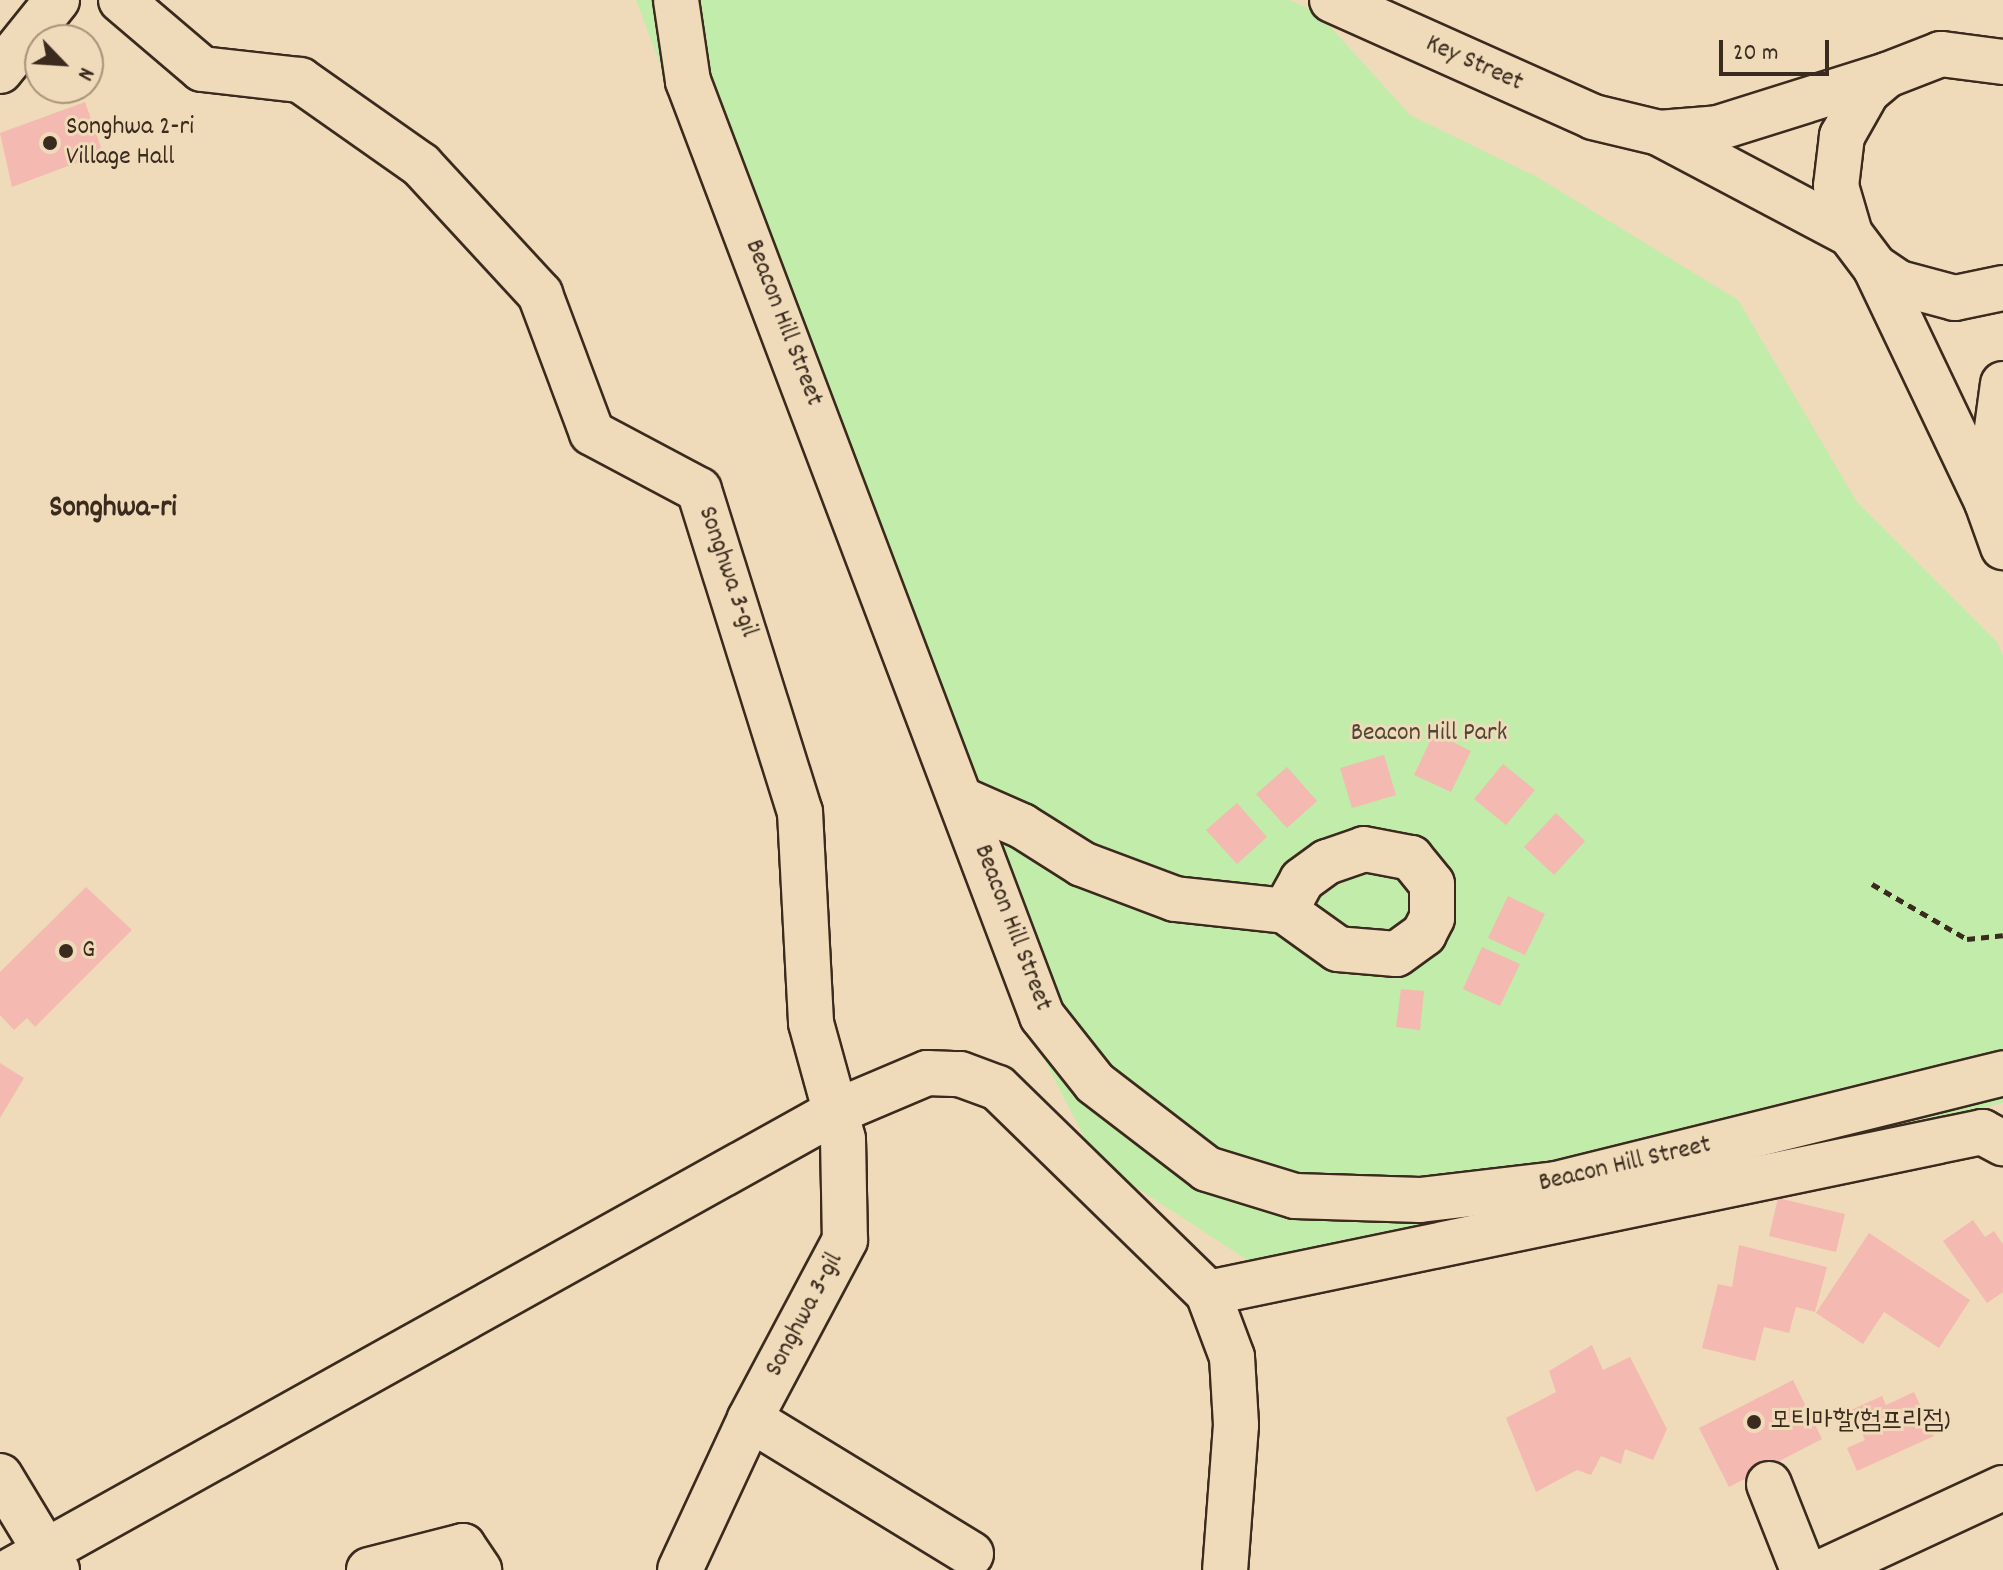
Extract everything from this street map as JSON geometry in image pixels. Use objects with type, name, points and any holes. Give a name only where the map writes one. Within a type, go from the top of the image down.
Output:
[{"type":"street","points":[[0,71],[57,0]]},
{"type":"street","name":"Songhwa 3-gil","points":[[121,0],[202,69],[300,80],[421,165],[540,294],[592,433],[699,490],[800,812],[811,1023],[843,1139],[845,1240],[750,1419],[680,1570]]},
{"type":"street","name":"Beacon Hill Street","points":[[676,0],[688,81],[965,801],[1042,1016],[1095,1083],[1207,1169],[1295,1196],[1420,1200],[1556,1184],[2003,1073]]},
{"type":"street","name":"Key Street","points":[[1332,0],[1616,126],[1659,133]]},
{"type":"street","points":[[1659,133],[1718,128],[1887,75],[2003,30]]},
{"type":"street","points":[[1941,54],[2003,62]]},
{"type":"street","points":[[1887,75],[1860,102],[1842,136],[1836,186],[1863,251],[1987,502],[2003,547]]},
{"type":"street","points":[[1659,133],[1863,251],[1926,294],[1955,298],[2003,288]]},
{"type":"street","points":[[1987,502],[2003,384]]},
{"type":"street","points":[[965,801],[1022,826],[1082,864],[1175,899],[1285,911]]},
{"type":"street","points":[[0,1476],[38,1563],[835,1112],[927,1073],[960,1074],[998,1088],[1208,1293],[1232,1357],[1235,1412],[1225,1570]]},
{"type":"street","points":[[1208,1293],[1982,1132],[2003,1143]]},
{"type":"street","points":[[750,1419],[971,1554]]},
{"type":"street","points":[[1769,1484],[1803,1570]]},
{"type":"street","points":[[1826,1570],[2003,1488]]},
{"type":"street","points":[[369,1570],[463,1546],[479,1570]]},
{"type":"path","points":[[1872,884],[1967,939],[2003,935]]},
{"type":"green space","name":"Beacon Hill Park","points":[[636,0],[1289,0],[1317,12],[1410,115],[1537,177],[1738,300],[1857,502],[1997,642],[2003,656],[2003,1103],[1263,1270],[1097,1162],[999,971]]},
{"type":"building","name":"Songhwa 2-ri Village Hall","points":[[86,104],[103,153],[12,187],[0,133]]},
{"type":"building","points":[[1434,733],[1471,751],[1451,792],[1414,775]]},
{"type":"building","points":[[1384,755],[1396,795],[1352,808],[1340,768]]},
{"type":"building","points":[[1503,764],[1535,790],[1506,825],[1474,799]]},
{"type":"building","points":[[1287,767],[1317,801],[1287,828],[1256,794]]},
{"type":"building","points":[[1237,803],[1267,837],[1237,864],[1206,830]]},
{"type":"building","points":[[1556,813],[1585,841],[1554,875],[1524,847]]},
{"type":"building","name":"G","points":[[86,887],[132,930],[35,1027],[27,1018],[14,1030],[0,1015],[0,972]]},
{"type":"building","points":[[1508,896],[1545,914],[1525,955],[1488,938]]},
{"type":"building","points":[[1482,947],[1520,964],[1500,1006],[1463,989]]},
{"type":"building","points":[[1401,989],[1424,991],[1420,1030],[1396,1027]]},
{"type":"building","points":[[0,1063],[24,1078],[0,1118]]},
{"type":"building","points":[[1778,1198],[1845,1214],[1836,1252],[1769,1236]]},
{"type":"building","points":[[1973,1220],[1985,1237],[1994,1231],[2003,1244],[2003,1292],[1987,1303],[1943,1241]]},
{"type":"building","points":[[1869,1233],[1970,1300],[1939,1348],[1884,1312],[1863,1344],[1816,1313]]},
{"type":"building","points":[[1739,1245],[1827,1267],[1815,1312],[1796,1307],[1789,1333],[1764,1327],[1755,1361],[1702,1348],[1718,1284],[1732,1287]]},
{"type":"building","points":[[1592,1345],[1603,1370],[1630,1357],[1667,1429],[1653,1460],[1625,1449],[1621,1464],[1601,1456],[1591,1475],[1577,1470],[1536,1492],[1506,1418],[1556,1392],[1549,1371]]},
{"type":"building","points":[[1793,1380],[1822,1439],[1729,1487],[1699,1428]]},
{"type":"building","points":[[1914,1392],[1934,1436],[1857,1471],[1847,1448],[1865,1440],[1851,1410],[1882,1396],[1886,1405]]},
{"type":"place","name":"Songhwa 2-ri Village Hall","points":[[50,143]]},
{"type":"place","name":"G","points":[[66,951]]},
{"type":"place","name":"모티마할(험프리점)","points":[[1754,1422]]},
{"type":"district","name":"Songhwa-ri","points":[[113,510]]}]
